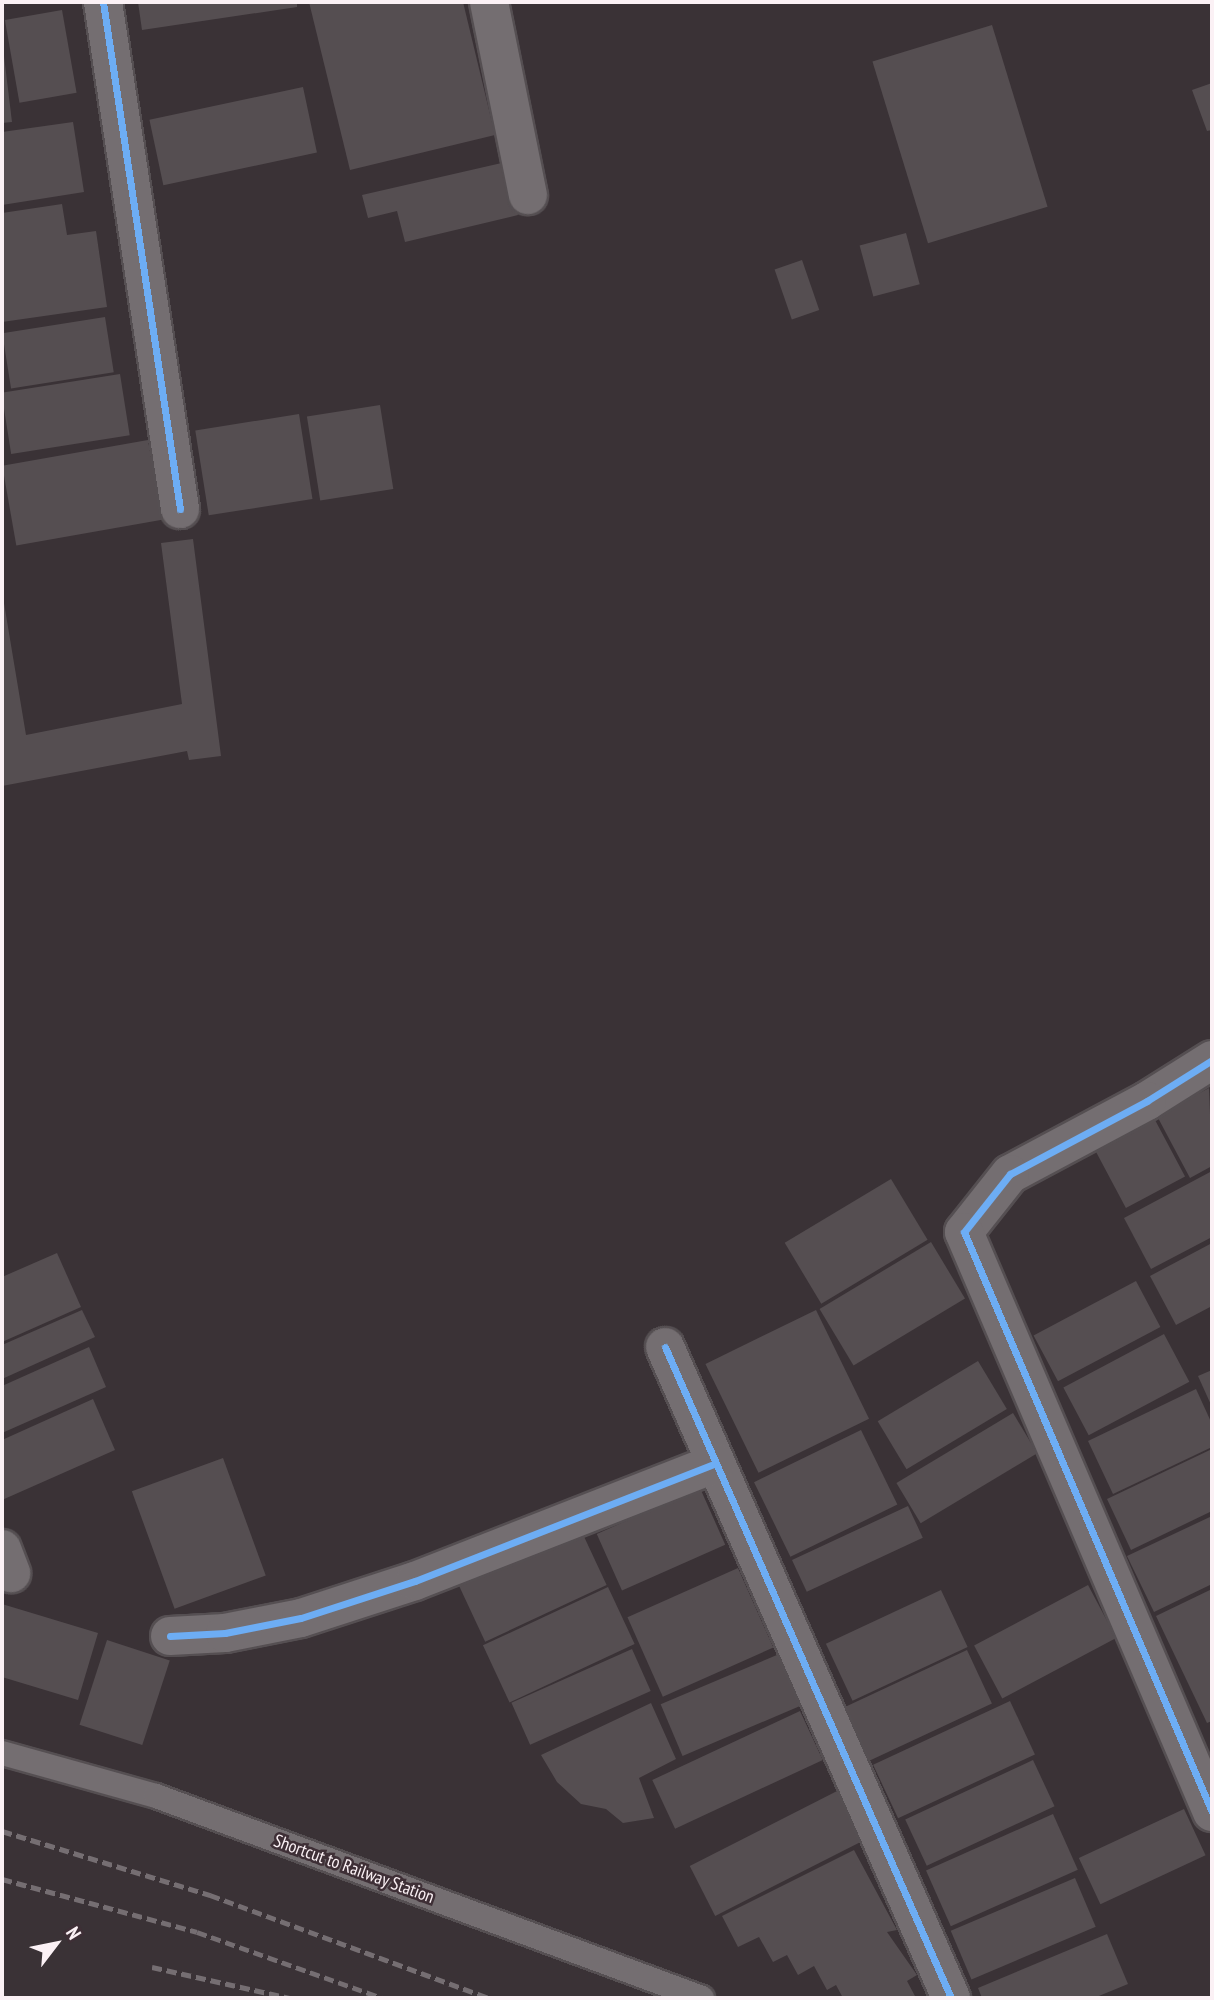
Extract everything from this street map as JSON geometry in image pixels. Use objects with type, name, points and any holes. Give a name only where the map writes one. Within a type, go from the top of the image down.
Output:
[{"type":"street","points":[[103,2],[180,509]]},
{"type":"street","points":[[489,2],[528,195]]},
{"type":"street","points":[[1212,1060],[1147,1101],[1010,1174],[964,1232],[1212,1812]]},
{"type":"street","points":[[665,1347],[951,1998]]},
{"type":"street","points":[[170,1636],[225,1633],[301,1619],[415,1581],[716,1463]]},
{"type":"lane","name":"Shortcut to Railway Station","points":[[2,1754],[156,1796],[702,1998]]},
{"type":"building","points":[[138,2],[297,2],[297,7],[142,30]]},
{"type":"building","points":[[309,2],[463,2],[495,135],[350,170]]},
{"type":"building","points":[[62,10],[77,93],[19,103],[5,20]]},
{"type":"building","points":[[992,25],[1048,207],[928,243],[872,62]]},
{"type":"building","points":[[2,49],[12,122],[2,123]]},
{"type":"building","points":[[1212,83],[1212,130],[1207,131],[1192,90]]},
{"type":"building","points":[[303,87],[317,153],[163,185],[149,120]]},
{"type":"building","points":[[73,122],[84,192],[2,205],[2,132]]},
{"type":"building","points":[[506,162],[518,215],[405,242],[397,211],[368,218],[362,195]]},
{"type":"building","points":[[62,204],[67,235],[96,231],[107,307],[2,322],[2,213]]},
{"type":"building","points":[[906,233],[920,284],[873,297],[860,245]]},
{"type":"building","points":[[802,260],[819,310],[792,320],[775,269]]},
{"type":"building","points":[[105,317],[114,372],[11,389],[2,333]]},
{"type":"building","points":[[120,374],[130,435],[11,454],[2,393]]},
{"type":"building","points":[[380,405],[393,489],[320,501],[307,417]]},
{"type":"building","points":[[299,414],[312,499],[209,515],[195,430]]},
{"type":"building","points":[[148,440],[162,520],[16,545],[2,466]]},
{"type":"building","points":[[193,539],[221,756],[189,760],[187,751],[2,786],[2,591],[26,735],[182,704],[161,543]]},
{"type":"building","points":[[1209,1088],[1212,1166],[1190,1178],[1157,1116]]},
{"type":"building","points":[[1155,1120],[1185,1177],[1126,1208],[1096,1151]]},
{"type":"building","points":[[1212,1171],[1212,1237],[1151,1269],[1124,1218]]},
{"type":"building","points":[[891,1179],[928,1240],[821,1304],[785,1243]]},
{"type":"building","points":[[931,1242],[965,1299],[854,1366],[820,1309]]},
{"type":"building","points":[[1212,1243],[1212,1306],[1176,1325],[1150,1276]]},
{"type":"building","points":[[57,1253],[81,1307],[2,1342],[2,1277]]},
{"type":"building","points":[[1136,1281],[1160,1327],[1058,1381],[1034,1335]]},
{"type":"building","points":[[82,1310],[95,1337],[2,1379],[2,1345]]},
{"type":"building","points":[[816,1310],[869,1419],[758,1473],[705,1364]]},
{"type":"building","points":[[1164,1334],[1189,1382],[1089,1435],[1063,1388]]},
{"type":"building","points":[[89,1347],[106,1387],[2,1433],[2,1386]]},
{"type":"building","points":[[978,1361],[1007,1409],[907,1469],[878,1421]]},
{"type":"building","points":[[1212,1370],[1212,1407],[1198,1376]]},
{"type":"building","points":[[1196,1389],[1212,1424],[1212,1447],[1113,1494],[1088,1441]]},
{"type":"building","points":[[93,1399],[115,1450],[2,1500],[2,1440]]},
{"type":"building","points":[[1013,1413],[1037,1453],[921,1523],[896,1483]]},
{"type":"building","points":[[861,1430],[897,1505],[790,1557],[754,1482]]},
{"type":"building","points":[[1212,1449],[1212,1511],[1131,1550],[1107,1499]]},
{"type":"building","points":[[223,1458],[266,1575],[175,1609],[132,1491]]},
{"type":"building","points":[[700,1488],[725,1545],[622,1591],[597,1534]]},
{"type":"building","points":[[908,1506],[923,1538],[807,1592],[792,1560]]},
{"type":"building","points":[[1212,1516],[1212,1584],[1154,1612],[1127,1556]]},
{"type":"building","points":[[580,1528],[607,1585],[485,1642],[459,1585]]},
{"type":"building","points":[[738,1568],[773,1647],[663,1697],[627,1617]]},
{"type":"building","points":[[1088,1585],[1116,1638],[1002,1699],[974,1646]]},
{"type":"building","points":[[608,1587],[635,1644],[510,1702],[483,1645]]},
{"type":"building","points":[[1212,1589],[1212,1721],[1207,1723],[1156,1616]]},
{"type":"building","points":[[941,1590],[968,1647],[853,1701],[826,1644]]},
{"type":"building","points":[[2,1604],[98,1633],[78,1700],[2,1677]]},
{"type":"building","points":[[107,1640],[170,1660],[142,1745],[79,1725]]},
{"type":"building","points":[[632,1649],[651,1691],[530,1745],[511,1703]]},
{"type":"building","points":[[967,1650],[992,1703],[865,1763],[840,1709]]},
{"type":"building","points":[[784,1652],[806,1704],[683,1756],[661,1704]]},
{"type":"building","points":[[1010,1701],[1035,1754],[898,1818],[873,1765]]},
{"type":"building","points":[[651,1703],[676,1759],[639,1778],[654,1818],[623,1823],[606,1809],[581,1804],[557,1782],[541,1755]]},
{"type":"building","points":[[800,1711],[823,1760],[675,1829],[652,1780]]},
{"type":"building","points":[[1033,1760],[1055,1806],[927,1866],[905,1820]]},
{"type":"building","points":[[843,1788],[868,1838],[715,1916],[690,1866]]},
{"type":"building","points":[[1184,1809],[1206,1855],[1100,1904],[1079,1858]]},
{"type":"building","points":[[1053,1814],[1078,1870],[951,1926],[926,1871]]},
{"type":"building","points":[[854,1850],[897,1930],[887,1932],[917,1975],[907,1981],[916,1998],[843,1998],[836,1985],[827,1990],[814,1966],[798,1975],[787,1955],[773,1962],[759,1937],[738,1947],[722,1916]]},
{"type":"building","points":[[1075,1878],[1096,1927],[971,1980],[951,1931]]},
{"type":"building","points":[[1107,1934],[1128,1984],[1094,1998],[982,1998],[978,1988]]},
{"type":"railway","points":[[2,1831],[210,1895],[488,1998]]},
{"type":"railway","points":[[2,1879],[197,1932],[382,1998]]},
{"type":"railway","points":[[152,1967],[290,1998]]},
{"type":"cycle path","points":[[103,2],[180,509]]},
{"type":"cycle path","points":[[1212,1060],[1147,1101],[1010,1174],[964,1232],[1212,1812]]},
{"type":"cycle path","points":[[665,1347],[951,1998]]},
{"type":"cycle path","points":[[170,1636],[225,1633],[301,1618],[415,1581],[716,1463]]}]
